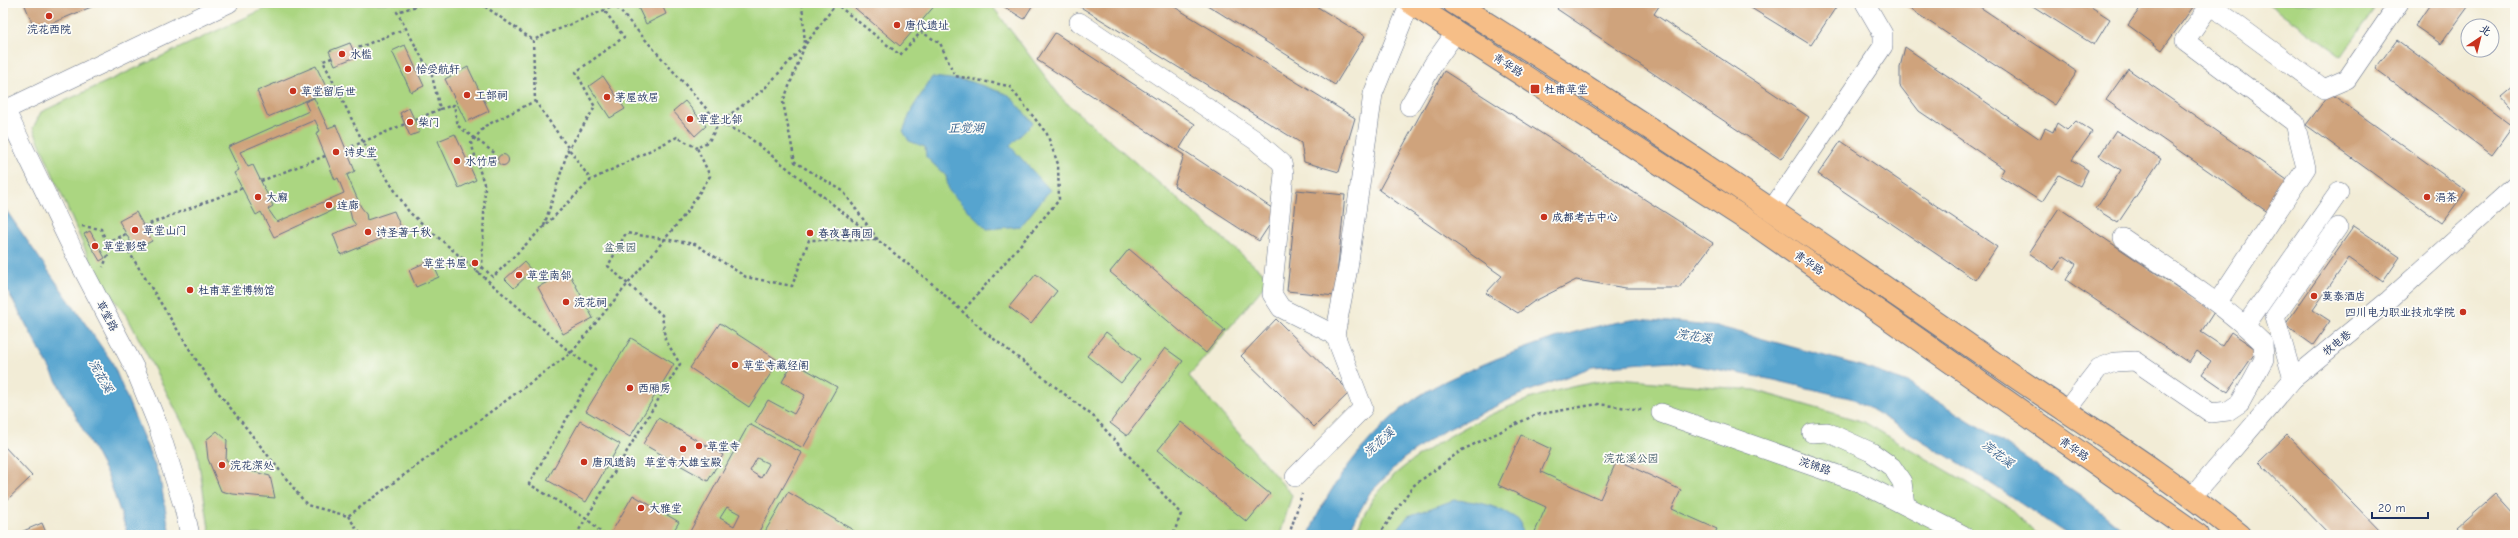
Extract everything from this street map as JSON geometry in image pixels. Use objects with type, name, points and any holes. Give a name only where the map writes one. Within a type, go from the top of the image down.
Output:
[{"type":"main road","name":"青华路","points":[[1411,3],[1758,227],[2198,535]]},
{"type":"main road","points":[[1454,3],[1772,209],[2065,412],[2192,497],[2240,535]]},
{"type":"street","points":[[4,108],[229,3]]},
{"type":"street","points":[[1295,478],[1363,408],[1335,334],[1348,268],[1373,94],[1411,3]]},
{"type":"street","points":[[1772,209],[1883,46],[1883,34],[1864,3]]},
{"type":"street","points":[[2217,302],[2306,168],[2295,123],[2185,41],[2210,5],[2324,89],[2347,79],[2398,3]]},
{"type":"street","points":[[1079,22],[1255,140],[1282,163],[1284,174],[1272,294],[1281,308],[1335,334]]},
{"type":"street","points":[[1410,106],[1434,63],[1456,32]]},
{"type":"street","name":"草堂路","points":[[4,108],[93,290],[135,369],[157,423],[184,508],[190,535]]},
{"type":"street","name":"牧电巷","points":[[2192,497],[2292,379],[2389,300],[2515,186]]},
{"type":"street","points":[[2245,326],[2339,192]]},
{"type":"street","points":[[2292,379],[2275,318],[2338,227]]},
{"type":"street","points":[[2065,412],[2099,368],[2115,362],[2135,361],[2211,412],[2228,411],[2240,403],[2264,359],[2263,342],[2217,302],[2122,238]]},
{"type":"street","name":"浣锦路","points":[[1661,412],[1861,483],[1963,535]]},
{"type":"street","points":[[1812,433],[1827,432],[1871,452],[1892,467],[1902,482],[1905,505]]},
{"type":"path","points":[[426,3],[397,12],[404,29],[432,76],[440,109]]},
{"type":"path","points":[[480,3],[533,40]]},
{"type":"path","points":[[802,3],[805,45],[783,102],[794,162],[843,191],[878,240]]},
{"type":"path","points":[[533,40],[604,10],[613,4],[718,123],[746,135],[878,240],[985,332],[1094,417],[1181,514],[1173,535]]},
{"type":"path","points":[[697,148],[709,142],[718,123],[764,89],[805,45],[836,4],[900,55],[921,32],[940,43],[955,76],[1010,86],[1047,134],[1058,164],[1059,200],[963,312]]},
{"type":"path","points":[[544,227],[568,150],[595,107],[576,72],[624,37],[604,10]]},
{"type":"path","points":[[353,50],[404,29]]},
{"type":"path","points":[[533,40],[535,101],[568,150],[591,180]]},
{"type":"path","points":[[332,58],[323,61],[363,142],[410,212],[477,273],[571,353],[595,370],[529,484],[587,519],[604,535]]},
{"type":"path","points":[[477,273],[482,267],[485,187],[471,143],[485,126],[535,101]]},
{"type":"path","points":[[415,120],[440,109],[454,105],[458,126],[496,154]]},
{"type":"path","points":[[346,149],[405,124]]},
{"type":"path","points":[[348,516],[571,353],[688,212],[710,176],[697,148],[677,137],[591,180],[493,277],[482,267]]},
{"type":"path","points":[[260,181],[325,156]]},
{"type":"path","points":[[144,226],[242,188]]},
{"type":"path","points":[[60,223],[102,229],[110,251],[93,290]]},
{"type":"path","points":[[576,535],[680,364],[665,339],[662,315],[608,266],[626,233],[695,244],[746,277],[792,286],[809,240],[878,240]]},
{"type":"path","points":[[106,242],[126,234]]},
{"type":"path","points":[[119,236],[210,382],[307,505],[348,516],[361,535]]},
{"type":"path","points":[[1379,535],[1413,486],[1462,450],[1535,416],[1598,404],[1661,412]]},
{"type":"green space","name":"盆景园","points":[[277,3],[990,3],[1063,100],[1270,279],[1189,376],[1292,495],[1280,535],[210,535],[197,451],[128,318],[97,277],[33,128],[41,112]]},
{"type":"green space","points":[[2267,3],[2363,3],[2374,10],[2342,56]]},
{"type":"green space","name":"浣花溪公园","points":[[1618,379],[1754,390],[1864,422],[2009,507],[2037,535],[1354,535],[1369,504],[1383,486],[1411,461],[1448,437],[1471,424],[1518,403],[1567,388]]},
{"type":"water","name":"正觉湖","points":[[932,77],[969,81],[1009,95],[1033,123],[1010,146],[1050,190],[1021,226],[987,229],[949,191],[946,176],[926,157],[925,147],[909,141],[903,131],[912,109]]},
{"type":"water","name":"浣花溪","points":[[3,206],[112,362],[160,478],[170,535],[128,535],[108,476],[3,282]]},
{"type":"water","name":"浣花溪","points":[[1639,319],[1720,327],[1861,366],[1908,383],[1989,433],[2080,495],[2129,535],[2068,535],[1978,475],[1854,399],[1774,380],[1671,361],[1592,367],[1519,395],[1442,432],[1403,459],[1369,494],[1347,535],[1309,535],[1329,495],[1357,454],[1391,418],[1409,403],[1427,391],[1452,378],[1531,346],[1602,325]]},
{"type":"water","points":[[1454,500],[1481,503],[1512,516],[1520,521],[1522,535],[1393,535],[1408,516]]},
{"type":"building","name":"浣花西院","points":[[24,3],[101,3],[35,30]]},
{"type":"building","points":[[636,3],[661,3],[666,14],[646,24]]},
{"type":"building","name":"唐代遗址","points":[[849,3],[937,3],[900,46]]},
{"type":"building","points":[[998,3],[1034,3],[1024,19]]},
{"type":"building","points":[[1074,3],[1168,3],[1355,118],[1339,172],[1304,162],[1301,143]]},
{"type":"building","points":[[1204,3],[1311,3],[1365,36],[1335,85]]},
{"type":"building","points":[[1561,3],[1661,3],[1654,14],[1809,117],[1781,159],[1557,9]]},
{"type":"building","points":[[1743,3],[1836,3],[1838,4],[1811,45]]},
{"type":"building","points":[[1901,3],[1974,3],[2077,72],[2055,105]]},
{"type":"building","points":[[2028,3],[2085,3],[2110,19],[2094,45]]},
{"type":"building","points":[[2144,3],[2196,3],[2162,50],[2128,25]]},
{"type":"building","points":[[2431,3],[2471,3],[2441,44],[2415,26]]},
{"type":"building","points":[[1055,33],[1195,124],[1180,148],[1278,212],[1259,241],[1174,186],[1184,155],[1037,60]]},
{"type":"building","points":[[2397,40],[2513,126],[2492,155],[2375,69]]},
{"type":"building","name":"水槛","points":[[350,43],[356,57],[335,65],[329,51]]},
{"type":"building","name":"恰受航轩","points":[[405,45],[424,86],[411,92],[392,51]]},
{"type":"building","points":[[1905,47],[2040,139],[2045,128],[2053,132],[2057,123],[2067,130],[2076,121],[2092,132],[2072,160],[2088,170],[2080,186],[2059,175],[2042,202],[2000,176],[2004,169],[1919,111],[1900,86],[1900,67]]},
{"type":"building","name":"草堂留后世","points":[[316,66],[328,91],[268,117],[257,91]]},
{"type":"building","name":"工部祠","points":[[468,67],[489,111],[466,122],[445,79]]},
{"type":"building","points":[[2128,69],[2290,182],[2269,213],[2106,100]]},
{"type":"building","name":"成都考古中心","points":[[1444,71],[1713,243],[1679,288],[1626,288],[1576,280],[1533,302],[1518,313],[1486,293],[1502,276],[1379,190]]},
{"type":"building","name":"茅屋故居","points":[[603,76],[625,109],[610,118],[589,86]]},
{"type":"building","points":[[2515,85],[2515,111],[2502,96]]},
{"type":"building","points":[[2330,93],[2466,191],[2442,223],[2306,125]]},
{"type":"building","points":[[314,98],[328,128],[336,125],[355,171],[347,175],[361,207],[366,213],[367,220],[394,211],[402,230],[341,255],[333,234],[356,225],[352,220],[348,203],[274,237],[261,212],[256,215],[234,173],[239,170],[228,147],[309,111],[305,102]],"holes":[[[315,120],[320,131],[316,133],[335,180],[338,178],[344,193],[277,222],[268,209],[273,206],[253,165],[248,167],[240,152]]]},
{"type":"building","name":"草堂北邻","points":[[685,101],[706,126],[695,136],[673,111]]},
{"type":"building","name":"柴门","points":[[409,108],[420,132],[410,136],[400,113]]},
{"type":"building","points":[[2116,130],[2161,159],[2118,223],[2096,209],[2121,170],[2099,156]]},
{"type":"building","name":"水竹居","points":[[455,134],[476,180],[459,188],[438,141]]},
{"type":"building","points":[[1841,141],[1997,247],[1975,280],[1818,174]]},
{"type":"building","points":[[503,154],[507,156],[509,160],[507,164],[503,166],[499,164],[497,160],[499,156]]},
{"type":"building","points":[[1297,190],[1345,195],[1335,296],[1287,291]]},
{"type":"building","points":[[2059,208],[2214,312],[2201,332],[2222,346],[2231,332],[2257,350],[2228,392],[2202,374],[2211,361],[2197,351],[2189,363],[2066,280],[2076,264],[2064,256],[2054,270],[2029,253]]},
{"type":"building","name":"草堂山门","points":[[136,212],[152,241],[135,250],[119,221]]},
{"type":"building","name":"莫泰酒店","points":[[2354,226],[2400,257],[2383,282],[2349,258],[2313,310],[2330,321],[2313,345],[2285,325]]},
{"type":"building","name":"草堂影壁","points":[[90,231],[105,258],[100,261],[84,234]]},
{"type":"building","points":[[1129,249],[1225,330],[1206,353],[1110,272]]},
{"type":"building","points":[[431,260],[439,277],[416,287],[409,270]]},
{"type":"building","name":"草堂南邻","points":[[524,262],[532,271],[514,288],[505,279]]},
{"type":"building","name":"浣花祠","points":[[568,271],[593,318],[563,334],[538,287]]},
{"type":"building","points":[[1036,274],[1057,291],[1031,324],[1009,307]]},
{"type":"building","points":[[1276,319],[1350,392],[1314,427],[1241,356]]},
{"type":"building","name":"草堂寺藏经阁","points":[[720,323],[779,361],[749,407],[690,368]]},
{"type":"building","points":[[1106,332],[1140,359],[1121,383],[1087,356]]},
{"type":"building","name":"西厢房","points":[[631,338],[674,364],[630,437],[586,411]]},
{"type":"building","points":[[1165,348],[1183,361],[1127,436],[1110,423]]},
{"type":"building","points":[[793,362],[837,387],[803,448],[755,422],[768,400],[794,414],[805,395],[782,382]]},
{"type":"building","name":"草堂寺大雄宝殿","points":[[658,418],[723,455],[708,481],[643,444]]},
{"type":"building","name":"唐风遗韵","points":[[580,421],[620,444],[586,502],[547,480]]},
{"type":"building","points":[[1181,422],[1270,494],[1247,522],[1158,450]]},
{"type":"building","points":[[749,424],[802,453],[757,535],[688,535]],"holes":[[[757,458],[769,464],[761,478],[750,471]],[[727,507],[740,514],[734,526],[720,518]]]},
{"type":"building","name":"浣花深处","points":[[217,431],[227,440],[226,460],[243,469],[270,476],[275,498],[233,494],[221,491],[208,459],[206,440]]},
{"type":"building","points":[[1521,435],[1551,449],[1541,472],[1600,499],[1617,460],[1681,490],[1672,509],[1717,529],[1714,535],[1534,534],[1546,507],[1498,485]]},
{"type":"building","points":[[2287,435],[2384,535],[2330,535],[2259,462]]},
{"type":"building","points":[[3,445],[32,476],[6,501],[3,498]]},
{"type":"building","points":[[788,492],[853,530],[850,535],[792,535],[786,531],[784,535],[763,535]]},
{"type":"building","points":[[2495,494],[2515,516],[2515,535],[2465,535],[2458,527]]},
{"type":"building","name":"大雅堂","points":[[633,495],[679,522],[671,535],[610,535]]},
{"type":"building","points":[[42,523],[47,535],[14,535]]},
{"type":"place","name":"浣花西院","points":[[49,16]]},
{"type":"place","name":"唐代遗址","points":[[897,25]]},
{"type":"place","name":"水槛","points":[[342,54]]},
{"type":"place","name":"恰受航轩","points":[[408,69]]},
{"type":"place","name":"杜甫草堂","points":[[1535,89]]},
{"type":"place","name":"草堂留后世","points":[[293,91]]},
{"type":"place","name":"工部祠","points":[[467,95]]},
{"type":"place","name":"茅屋故居","points":[[607,97]]},
{"type":"place","name":"草堂北邻","points":[[690,119]]},
{"type":"place","name":"柴门","points":[[410,122]]},
{"type":"place","name":"诗史堂","points":[[336,152]]},
{"type":"place","name":"水竹居","points":[[457,161]]},
{"type":"place","name":"大廨","points":[[258,197]]},
{"type":"place","name":"涓茶","points":[[2427,197]]},
{"type":"place","name":"连廊","points":[[329,205]]},
{"type":"place","name":"成都考古中心","points":[[1544,217]]},
{"type":"place","name":"草堂山门","points":[[135,230]]},
{"type":"place","name":"诗圣著千秋","points":[[368,232]]},
{"type":"place","name":"春夜喜雨园","points":[[810,233]]},
{"type":"place","name":"草堂影壁","points":[[95,246]]},
{"type":"place","name":"草堂书屋","points":[[475,263]]},
{"type":"place","name":"草堂南邻","points":[[519,275]]},
{"type":"place","name":"杜甫草堂博物馆","points":[[190,290]]},
{"type":"place","name":"莫泰酒店","points":[[2314,296]]},
{"type":"place","name":"浣花祠","points":[[566,302]]},
{"type":"place","name":"四川电力职业技术学院","points":[[2463,312]]},
{"type":"place","name":"草堂寺藏经阁","points":[[735,365]]},
{"type":"place","name":"西厢房","points":[[630,388]]},
{"type":"place","name":"草堂寺","points":[[699,446]]},
{"type":"place","name":"草堂寺大雄宝殿","points":[[683,449]]},
{"type":"place","name":"唐风遗韵","points":[[584,462]]},
{"type":"place","name":"浣花深处","points":[[222,465]]},
{"type":"place","name":"大雅堂","points":[[641,508]]}]
